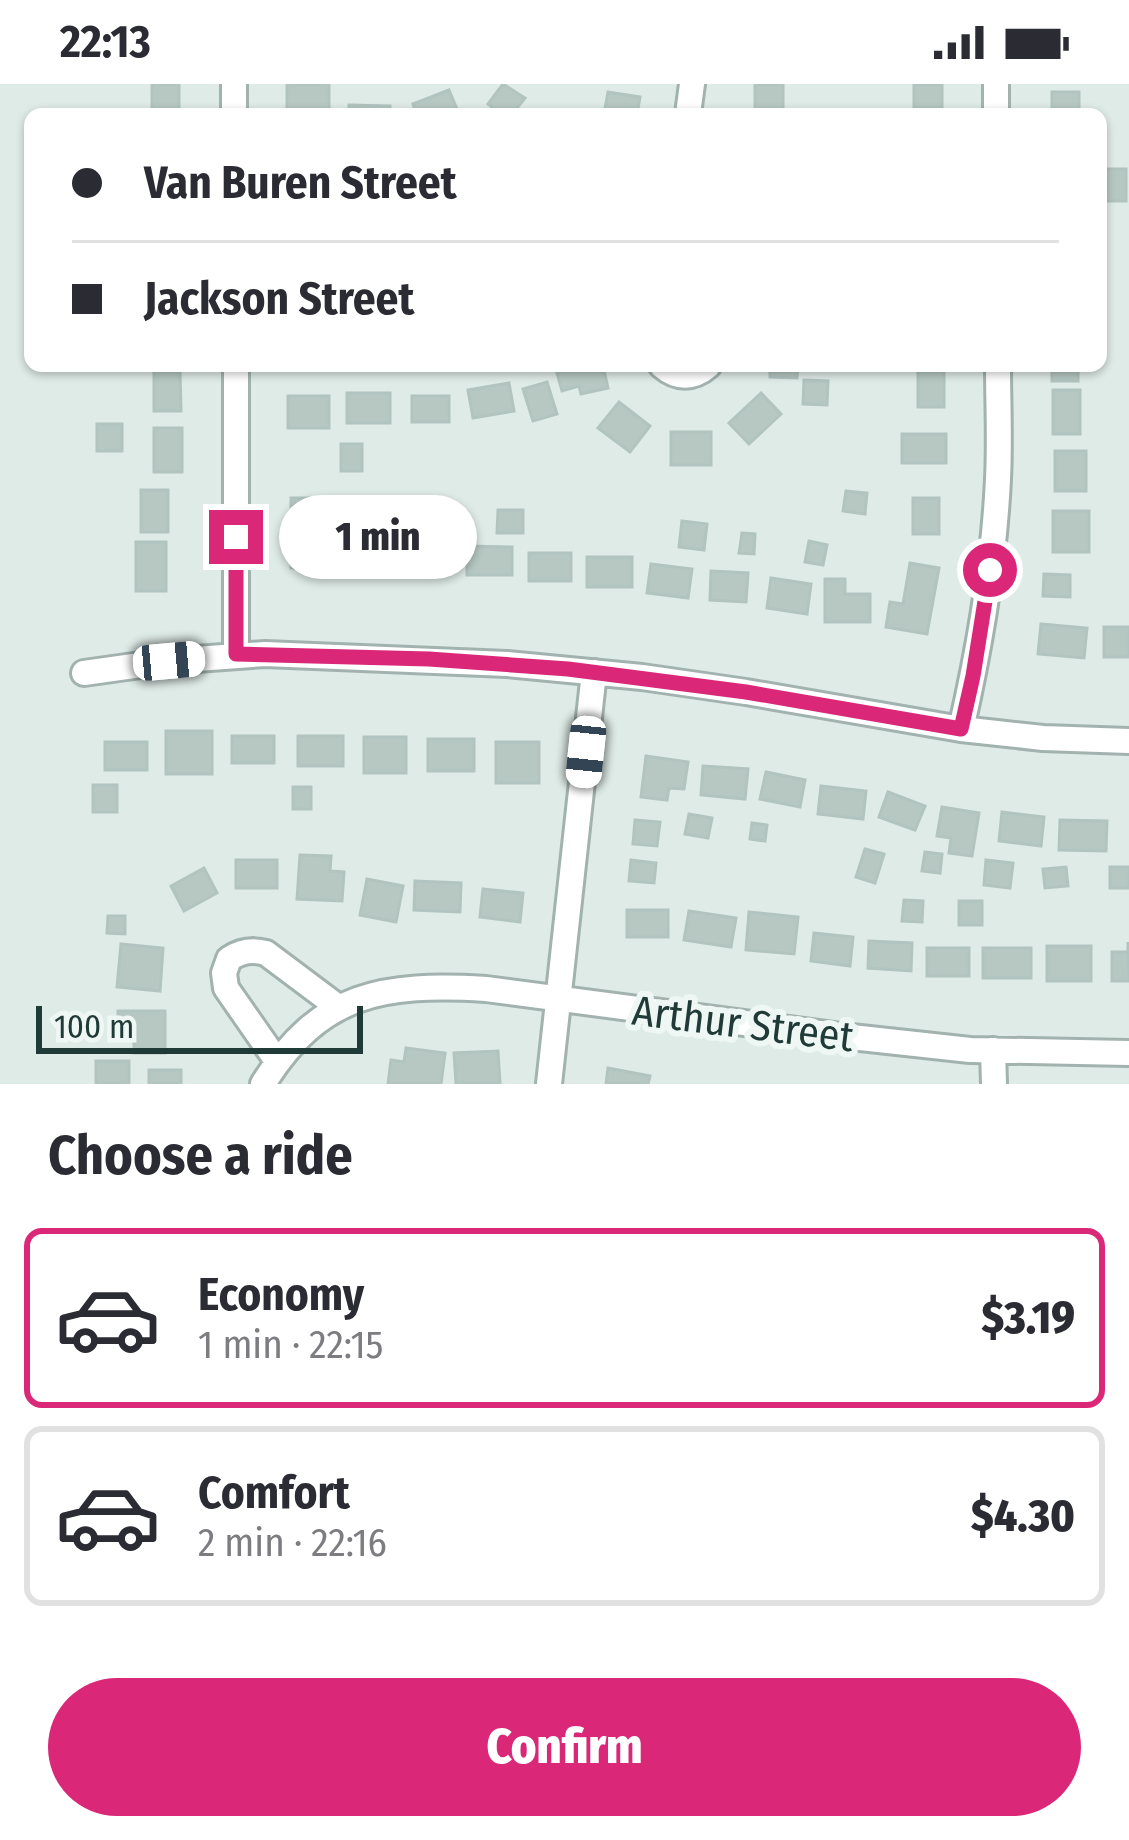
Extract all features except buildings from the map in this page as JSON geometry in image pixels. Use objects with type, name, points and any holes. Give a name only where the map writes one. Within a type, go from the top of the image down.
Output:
[{"type":"street","points":[[236,372],[236,654]]},
{"type":"street","points":[[961,729],[986,605],[994,534],[998,372]]},
{"type":"street","points":[[85,674],[236,654],[448,660],[594,672],[746,692],[961,729],[1129,741]]},
{"type":"street","points":[[549,1084],[594,672]]},
{"type":"street","points":[[262,1084],[301,1035],[348,1002],[266,953],[243,951],[229,959],[224,981],[277,1061]]},
{"type":"street","name":"Arthur Street","points":[[348,1002],[398,989],[486,989],[842,1036],[994,1050],[1129,1053]]},
{"type":"street","points":[[994,1050],[994,1084]]},
{"type":"route","points":[[236,537],[236,654],[429,659],[568,669],[746,692],[961,729],[990,570]]}]
